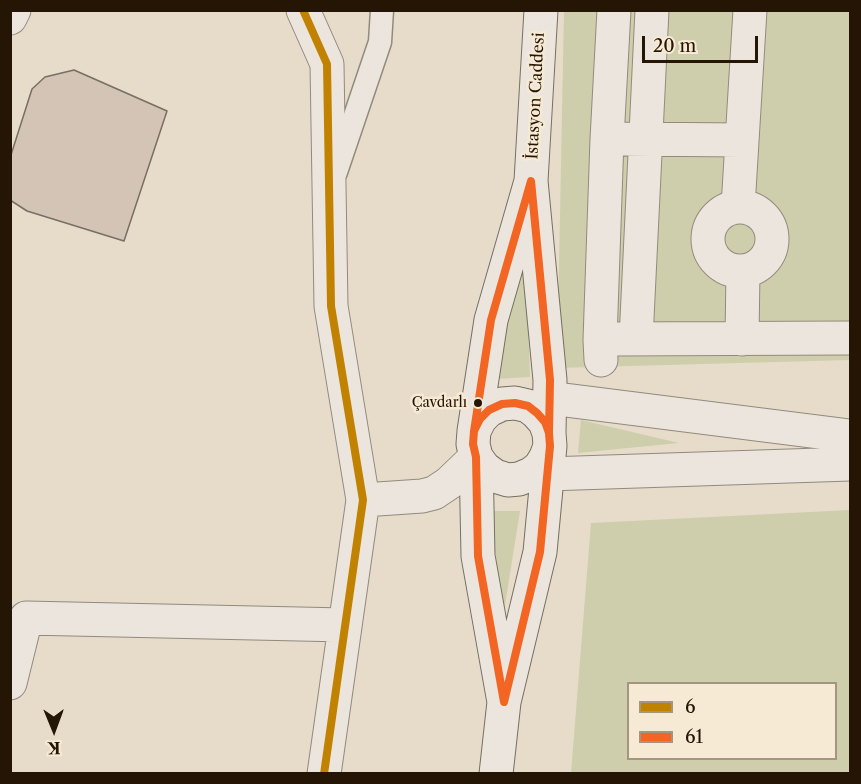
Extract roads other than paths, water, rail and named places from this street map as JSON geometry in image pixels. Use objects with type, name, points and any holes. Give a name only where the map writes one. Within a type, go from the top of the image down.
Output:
[{"type":"street","points":[[10,18],[14,10]]},
{"type":"street","points":[[303,10],[327,64],[331,306],[363,500],[324,774]]},
{"type":"street","name":"İstasyon Caddesi","points":[[504,702],[540,552],[549,451],[550,380],[531,181],[541,10]]},
{"type":"street","points":[[614,10],[606,139],[601,350],[636,339],[850,338]]},
{"type":"street","points":[[636,339],[652,10]]},
{"type":"street","points":[[738,207],[750,10]]},
{"type":"street","points":[[606,139],[742,140]]},
{"type":"street","name":"İstasyon Caddesi","points":[[504,702],[478,556],[475,444],[491,320],[531,181]]},
{"type":"street","points":[[738,207],[755,210],[764,216],[773,234],[772,245],[763,263],[744,271],[732,271],[722,266],[714,258],[709,249],[708,238],[710,227],[716,218],[724,210],[738,207]]},
{"type":"street","points":[[742,339],[744,271]]},
{"type":"street","points":[[549,398],[850,436]]},
{"type":"street","points":[[363,500],[422,496],[434,493],[449,483],[475,444],[480,419],[489,410],[502,404],[515,403],[528,406],[537,412],[545,422],[549,451],[540,467],[531,474],[519,479],[508,480],[495,476],[484,468],[475,444]]},
{"type":"street","points":[[549,451],[850,464]]},
{"type":"street","points":[[10,683],[26,618],[345,625]]},
{"type":"street","points":[[496,774],[504,702]]},
{"type":"lane","points":[[330,194],[355,112],[380,42],[382,10]]},
{"type":"place","name":"Çavdarlı","points":[[478,403]]}]
